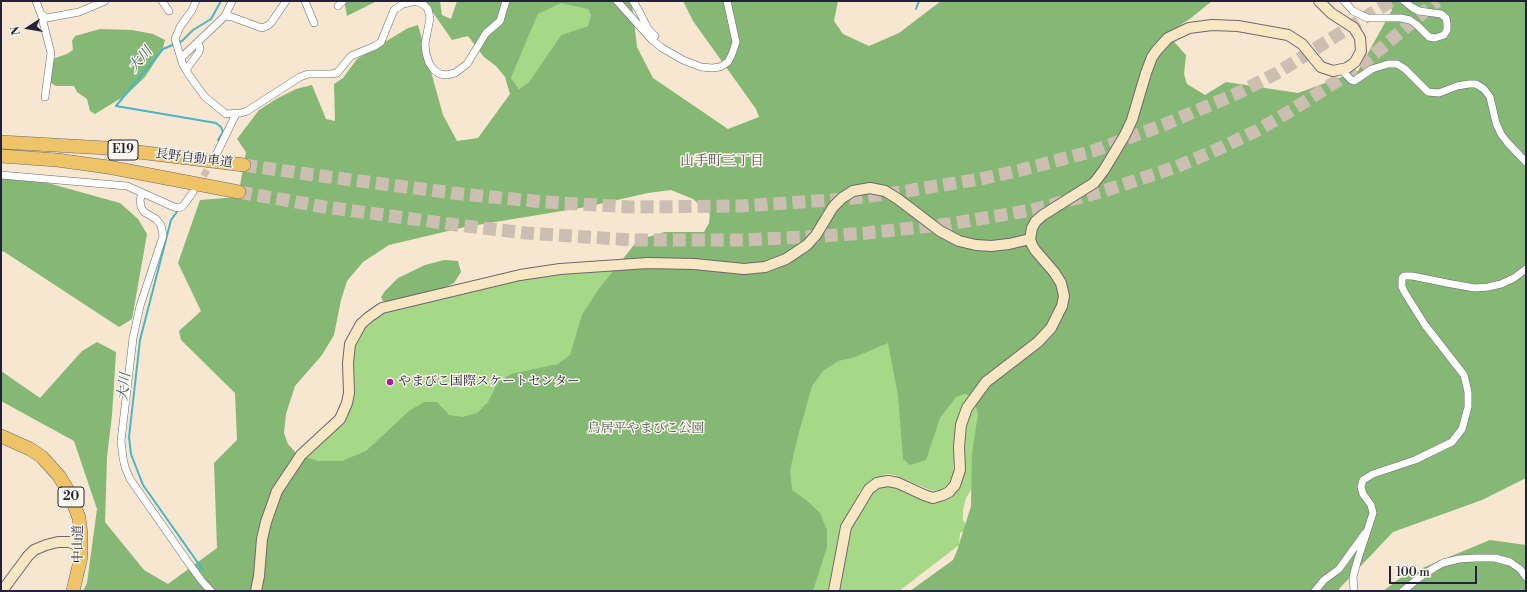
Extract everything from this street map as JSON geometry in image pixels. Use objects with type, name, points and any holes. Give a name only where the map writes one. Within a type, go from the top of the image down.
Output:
[{"type":"highway","name":"長野自動車道","points":[[1,142],[106,148],[244,165]]},
{"type":"highway","name":"長野自動車道","points":[[1,156],[57,160],[108,167],[239,192]]},
{"type":"highway","name":"中山道","points":[[1,436],[30,449],[46,462],[59,476],[70,494],[79,518],[82,547],[80,563],[73,591]]},
{"type":"street","points":[[36,1],[41,14],[51,53],[46,97]]},
{"type":"street","points":[[41,14],[47,18],[79,12],[106,1]]},
{"type":"street","points":[[162,1],[169,11]]},
{"type":"street","points":[[196,1],[192,10],[180,27],[175,39],[186,70],[205,97],[226,114],[236,114],[247,111],[300,77],[308,74],[337,73],[350,56],[371,48],[381,42],[394,10],[403,4],[416,1],[428,9],[430,18],[425,44],[429,63],[434,70],[440,74],[447,75],[455,73],[467,64],[486,33],[500,21],[506,1]]},
{"type":"street","points":[[181,58],[225,16],[232,1]]},
{"type":"street","points":[[225,16],[232,16],[262,28],[271,23],[286,1]]},
{"type":"street","points":[[305,1],[314,23]]},
{"type":"street","points":[[617,1],[652,40],[662,48],[683,60],[701,67],[712,68],[720,67],[728,62],[736,42],[727,1]]},
{"type":"street","points":[[633,1],[648,30],[660,42],[662,48]]},
{"type":"street","points":[[834,591],[846,527],[869,489],[877,483],[888,481],[898,483],[924,496],[933,498],[949,492],[955,484],[960,470],[959,447],[961,425],[967,408],[986,382],[1044,336],[1056,320],[1062,306],[1064,296],[1061,283],[1054,272],[1034,250],[1030,239],[1032,228],[1040,218],[1094,183],[1104,170],[1125,135],[1132,120],[1152,57],[1162,43],[1176,34],[1196,26],[1238,26],[1282,33],[1297,40],[1321,67],[1333,70],[1342,70],[1351,66],[1357,58],[1361,47],[1360,38],[1354,28],[1331,13],[1319,1]]},
{"type":"street","points":[[1344,1],[1353,11],[1367,18],[1401,18],[1410,20],[1429,37],[1435,38],[1444,35],[1447,30],[1446,18],[1441,14],[1419,11],[1404,1]]},
{"type":"street","points":[[186,70],[199,52],[200,48],[198,42]]},
{"type":"street","points":[[1342,70],[1351,80],[1354,81],[1372,69],[1388,64],[1397,64],[1405,69],[1428,92],[1439,92],[1457,86],[1476,84],[1484,89],[1490,97],[1496,123],[1501,134],[1526,162]]},
{"type":"street","points":[[216,155],[236,114]]},
{"type":"street","points":[[1,175],[127,186],[179,208],[183,206],[194,192]]},
{"type":"street","points":[[256,591],[260,576],[262,539],[277,490],[301,455],[340,420],[347,403],[349,393],[348,363],[350,344],[361,324],[382,308],[520,275],[560,269],[648,263],[694,264],[744,269],[765,267],[786,259],[807,245],[816,235],[832,207],[842,198],[853,191],[870,188],[885,191],[940,231],[960,241],[976,245],[991,246],[1009,244],[1030,239]]},
{"type":"street","points":[[142,192],[140,200],[141,208],[144,212],[156,219],[161,224],[163,236],[140,306],[133,338],[121,441],[123,458],[130,479],[197,574],[211,591]]},
{"type":"street","points":[[1354,591],[1353,577],[1374,513],[1371,505],[1363,494],[1361,487],[1363,480],[1373,474],[1415,460],[1452,442],[1462,429],[1468,407],[1468,392],[1464,375],[1425,325],[1405,293],[1402,286],[1402,278],[1404,276],[1412,276],[1475,288],[1501,284],[1514,278],[1526,269]]},
{"type":"street","points":[[1315,591],[1324,580],[1339,569],[1370,526]]},
{"type":"street","points":[[2,591],[34,550],[58,542],[69,542],[82,547]]},
{"type":"street","points":[[1403,591],[1420,577],[1443,563],[1464,559],[1495,558],[1510,562],[1520,569],[1526,577]]},
{"type":"green space","points":[[344,1],[377,1],[347,16]]},
{"type":"green space","points":[[425,1],[440,1],[442,15],[451,19],[457,1],[630,1],[632,4],[637,47],[653,78],[728,129],[759,117],[756,109],[693,21],[683,1],[838,1],[834,21],[843,34],[869,46],[899,33],[941,1],[1212,1],[1191,18],[1167,34],[1186,55],[1184,74],[1187,84],[1205,95],[1226,82],[1298,93],[1358,71],[1392,10],[1388,1],[1526,1],[1526,478],[1482,500],[1393,532],[1339,589],[1340,591],[910,591],[953,560],[957,551],[971,506],[972,454],[978,414],[973,396],[964,394],[956,397],[940,418],[926,460],[910,465],[903,459],[898,395],[888,343],[855,357],[838,361],[823,371],[812,386],[790,470],[792,490],[820,513],[827,530],[827,547],[813,591],[83,591],[87,583],[97,509],[74,441],[1,401],[1,371],[40,398],[82,351],[97,342],[116,352],[112,415],[107,457],[105,522],[144,570],[168,584],[217,548],[214,463],[237,440],[235,393],[181,340],[179,331],[201,311],[178,263],[200,200],[238,197],[246,152],[237,139],[259,110],[296,89],[312,85],[326,119],[335,121],[334,84],[343,78],[357,59],[408,28],[418,25],[443,115],[457,141],[478,138],[510,94],[505,77],[496,66],[484,57],[468,36],[452,40]],"holes":[[[561,3],[588,9],[591,15],[588,26],[561,35],[529,82],[519,89],[511,78],[538,14]],[[671,190],[693,199],[710,214],[709,223],[704,232],[665,232],[638,240],[598,290],[582,315],[570,355],[558,364],[511,374],[498,382],[488,402],[477,413],[462,417],[449,415],[437,402],[424,402],[409,411],[366,451],[342,461],[318,461],[297,454],[288,444],[284,433],[286,414],[295,386],[322,355],[334,335],[341,300],[347,281],[363,262],[389,245],[465,227],[586,207],[648,193]]]},
{"type":"green space","points":[[561,2],[588,9],[591,15],[589,26],[561,35],[529,82],[519,89],[511,78],[538,14]]},
{"type":"green space","points":[[100,29],[132,30],[153,34],[165,40],[162,51],[145,77],[126,95],[95,114],[90,111],[87,99],[77,92],[74,86],[56,86],[48,79],[51,63],[55,58],[67,54],[73,50],[72,41],[75,36]]},
{"type":"green space","points":[[8,172],[120,203],[138,219],[147,234],[132,319],[119,327],[3,251],[1,254],[1,179]]},
{"type":"green space","points":[[444,260],[458,261],[461,272],[454,283],[437,291],[393,303],[383,301],[381,297],[398,278],[425,265]]},
{"type":"green space","name":"鳥居平やまびこ公園","points":[[586,270],[765,271],[973,389],[962,410],[956,426],[952,479],[943,489],[933,491],[894,475],[887,474],[871,480],[863,487],[858,494],[859,499],[842,524],[828,591],[261,591],[303,460],[346,420],[352,399],[353,351],[362,329],[383,313],[546,274]]},
{"type":"green space","points":[[978,399],[978,478],[966,498],[963,510],[963,520],[969,529],[960,533],[959,545],[899,591],[837,591],[848,532],[874,491],[883,487],[891,486],[923,500],[932,502],[947,498],[966,425],[972,409]]},
{"type":"green space","points":[[1490,540],[1526,545],[1526,591],[1383,591],[1403,576]]},
{"type":"waterway","name":"大川","points":[[218,140],[223,132],[221,127],[216,123],[116,106],[163,49],[182,41],[193,30],[211,19],[221,1]]},
{"type":"waterway","points":[[916,9],[919,1]]},
{"type":"waterway","name":"大川","points":[[179,209],[171,220],[140,340],[129,437],[131,454],[143,485],[203,570]]},
{"type":"tunnel","points":[[244,165],[461,194],[544,202],[631,207],[742,206],[846,199],[894,193],[980,179],[1021,170],[1093,151],[1161,126],[1238,93],[1277,73],[1391,1]]},
{"type":"tunnel","points":[[239,192],[325,207],[457,225],[526,233],[633,240],[743,240],[804,237],[867,233],[949,224],[1032,210],[1104,191],[1176,167],[1216,150],[1256,131],[1292,110],[1360,66],[1437,1]]},
{"type":"tunnel","points":[[198,185],[213,160]]},
{"type":"place","name":"やまびこ国際スケートセンター","points":[[390,382]]},
{"type":"district","name":"山手町三丁目","points":[[722,162]]}]
